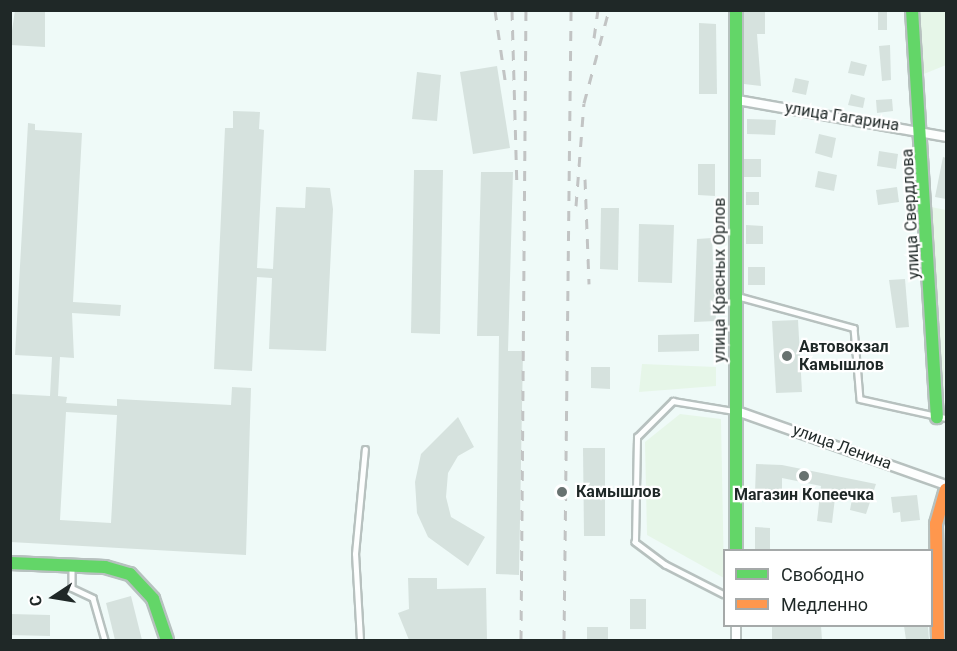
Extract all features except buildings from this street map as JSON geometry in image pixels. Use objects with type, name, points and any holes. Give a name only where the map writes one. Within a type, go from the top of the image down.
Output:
[{"type":"street","name":"улица Красных Орлов","points":[[736,10],[736,549]]},
{"type":"street","name":"улица Свердлова","points":[[912,10],[942,417]]},
{"type":"street","name":"улица Гагарина","points":[[737,100],[922,129],[946,136]]},
{"type":"street","name":"улица Ленина","points":[[737,411],[946,485]]},
{"type":"street","points":[[938,640],[936,524],[946,489]]},
{"type":"street","points":[[10,563],[72,565],[120,570],[144,585],[167,640]]},
{"type":"lane","points":[[737,296],[854,328],[860,399],[942,417]]},
{"type":"lane","points":[[723,594],[666,565],[635,542],[637,437],[673,401],[737,411]]},
{"type":"lane","points":[[360,640],[355,554],[365,449]]},
{"type":"lane","points":[[72,565],[72,588],[93,598],[105,640]]},
{"type":"green space","points":[[915,11],[946,11],[946,65],[919,76]]},
{"type":"green space","points":[[931,207],[946,210],[944,402]]},
{"type":"green space","points":[[642,364],[716,367],[716,386],[639,392]]},
{"type":"green space","points":[[680,414],[721,419],[723,577],[647,535],[645,442]]},
{"type":"railway","points":[[495,10],[506,86]]},
{"type":"railway","points":[[512,10],[517,184]]},
{"type":"railway","points":[[521,640],[526,10]]},
{"type":"railway","points":[[564,640],[571,10]]},
{"type":"railway","points":[[594,38],[598,10]]},
{"type":"railway","points":[[576,206],[584,103],[609,10]]},
{"type":"railway","points":[[585,179],[589,284]]},
{"type":"traffic: fast","points":[[736,10],[736,549]]},
{"type":"traffic: fast","points":[[912,10],[937,417]]},
{"type":"traffic: fast","points":[[10,563],[105,567],[130,574],[153,599],[167,640]]},
{"type":"traffic: slow","points":[[938,640],[936,524],[946,489]]},
{"type":"place","name":"Автовокзал Камышлов","points":[[787,356]]},
{"type":"place","name":"Магазин Копеечка","points":[[804,476]]},
{"type":"place","name":"Камышлов","points":[[562,492]]}]
